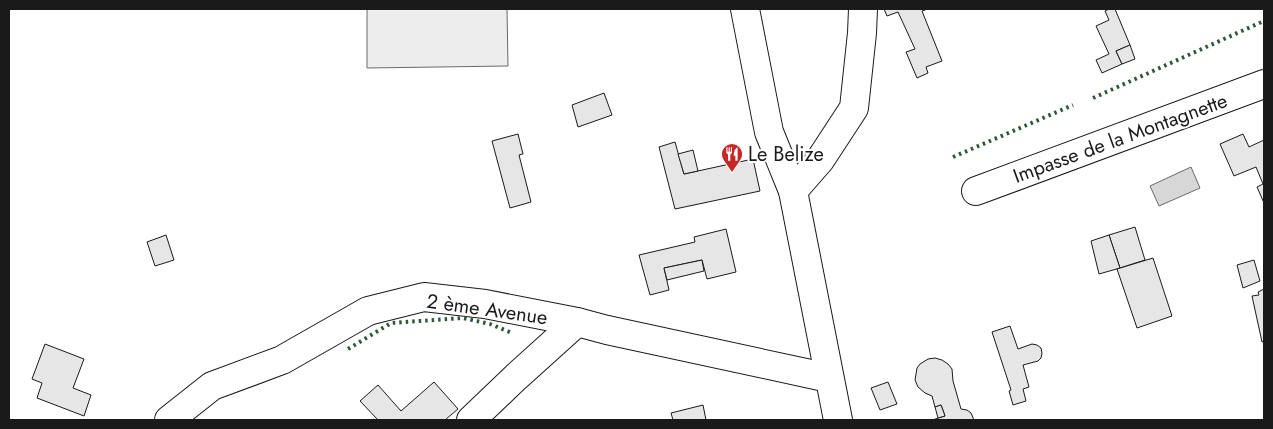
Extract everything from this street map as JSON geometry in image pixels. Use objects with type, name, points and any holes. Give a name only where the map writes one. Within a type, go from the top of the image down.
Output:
[{"type":"street","points":[[745,9],[769,132],[793,190],[838,420]]},
{"type":"street","points":[[793,190],[820,160],[854,108],[863,9]]},
{"type":"street","name":"Impasse de la Montagnette","points":[[976,190],[1264,84]]},
{"type":"street","name":"2 ème Avenue","points":[[170,420],[212,386],[282,360],[368,311],[424,297],[485,304],[577,322],[829,378]]},
{"type":"street","points":[[472,420],[577,322]]},
{"type":"shaded area","points":[[367,9],[507,9],[508,66],[367,68]]},
{"type":"shaded area","points":[[1191,167],[1200,188],[1159,206],[1150,186]]},
{"type":"building","points":[[884,9],[928,9],[922,11],[942,61],[926,67],[928,73],[917,78],[906,52],[915,49],[898,12],[887,16]]},
{"type":"building","points":[[1115,9],[1130,45],[1116,51],[1122,64],[1102,73],[1096,60],[1109,54],[1096,26],[1109,20],[1105,11]]},
{"type":"building","points":[[1130,45],[1135,59],[1122,64],[1116,51]]},
{"type":"building","points":[[604,93],[612,115],[578,127],[572,105]]},
{"type":"building","points":[[518,134],[523,154],[519,155],[531,202],[510,208],[492,141]]},
{"type":"building","points":[[1243,134],[1249,147],[1264,140],[1264,203],[1257,187],[1263,184],[1256,167],[1234,176],[1220,144]]},
{"type":"building","points":[[675,142],[684,174],[753,159],[760,191],[675,209],[659,147]]},
{"type":"building","points":[[693,150],[698,171],[684,174],[678,154]]},
{"type":"building","points":[[1135,227],[1145,260],[1120,268],[1109,235]]},
{"type":"building","points":[[726,229],[736,272],[707,279],[702,260],[664,268],[669,290],[650,295],[639,255],[695,242],[694,237]]},
{"type":"building","points":[[166,235],[174,260],[155,266],[147,242]]},
{"type":"building","points":[[1109,235],[1120,268],[1099,274],[1091,241]]},
{"type":"building","points":[[1153,258],[1172,316],[1137,328],[1117,269]]},
{"type":"building","points":[[702,260],[704,271],[667,280],[664,268]]},
{"type":"building","points":[[1254,260],[1260,281],[1243,288],[1237,265]]},
{"type":"building","points":[[1264,289],[1264,341],[1262,342],[1252,296],[1259,295],[1258,292]]},
{"type":"building","points":[[1010,326],[1018,349],[1032,344],[1041,348],[1042,353],[1038,361],[1023,365],[1029,387],[1023,389],[1026,401],[1013,405],[1009,391],[1011,390],[992,332]]},
{"type":"building","points":[[45,344],[84,359],[73,388],[91,395],[84,416],[37,398],[42,383],[32,379]]},
{"type":"building","points":[[928,359],[942,360],[952,369],[953,381],[961,409],[971,413],[974,420],[932,420],[945,416],[941,405],[935,407],[932,396],[918,387],[915,380],[917,368],[920,364]]},
{"type":"building","points":[[434,382],[458,409],[445,420],[378,420],[360,401],[378,385],[401,411]]},
{"type":"building","points":[[888,382],[897,404],[880,410],[871,388]]},
{"type":"building","points":[[703,405],[706,420],[673,420],[671,413]]},
{"type":"building","points":[[941,405],[945,416],[938,418],[935,407]]},
{"type":"hedge","points":[[1093,98],[1264,21]]},
{"type":"hedge","points":[[953,157],[1073,105]]},
{"type":"hedge","points":[[348,349],[391,323],[463,318],[490,324],[512,333]]},
{"type":"place","name":"Le Belize","points":[[732,173]]}]
